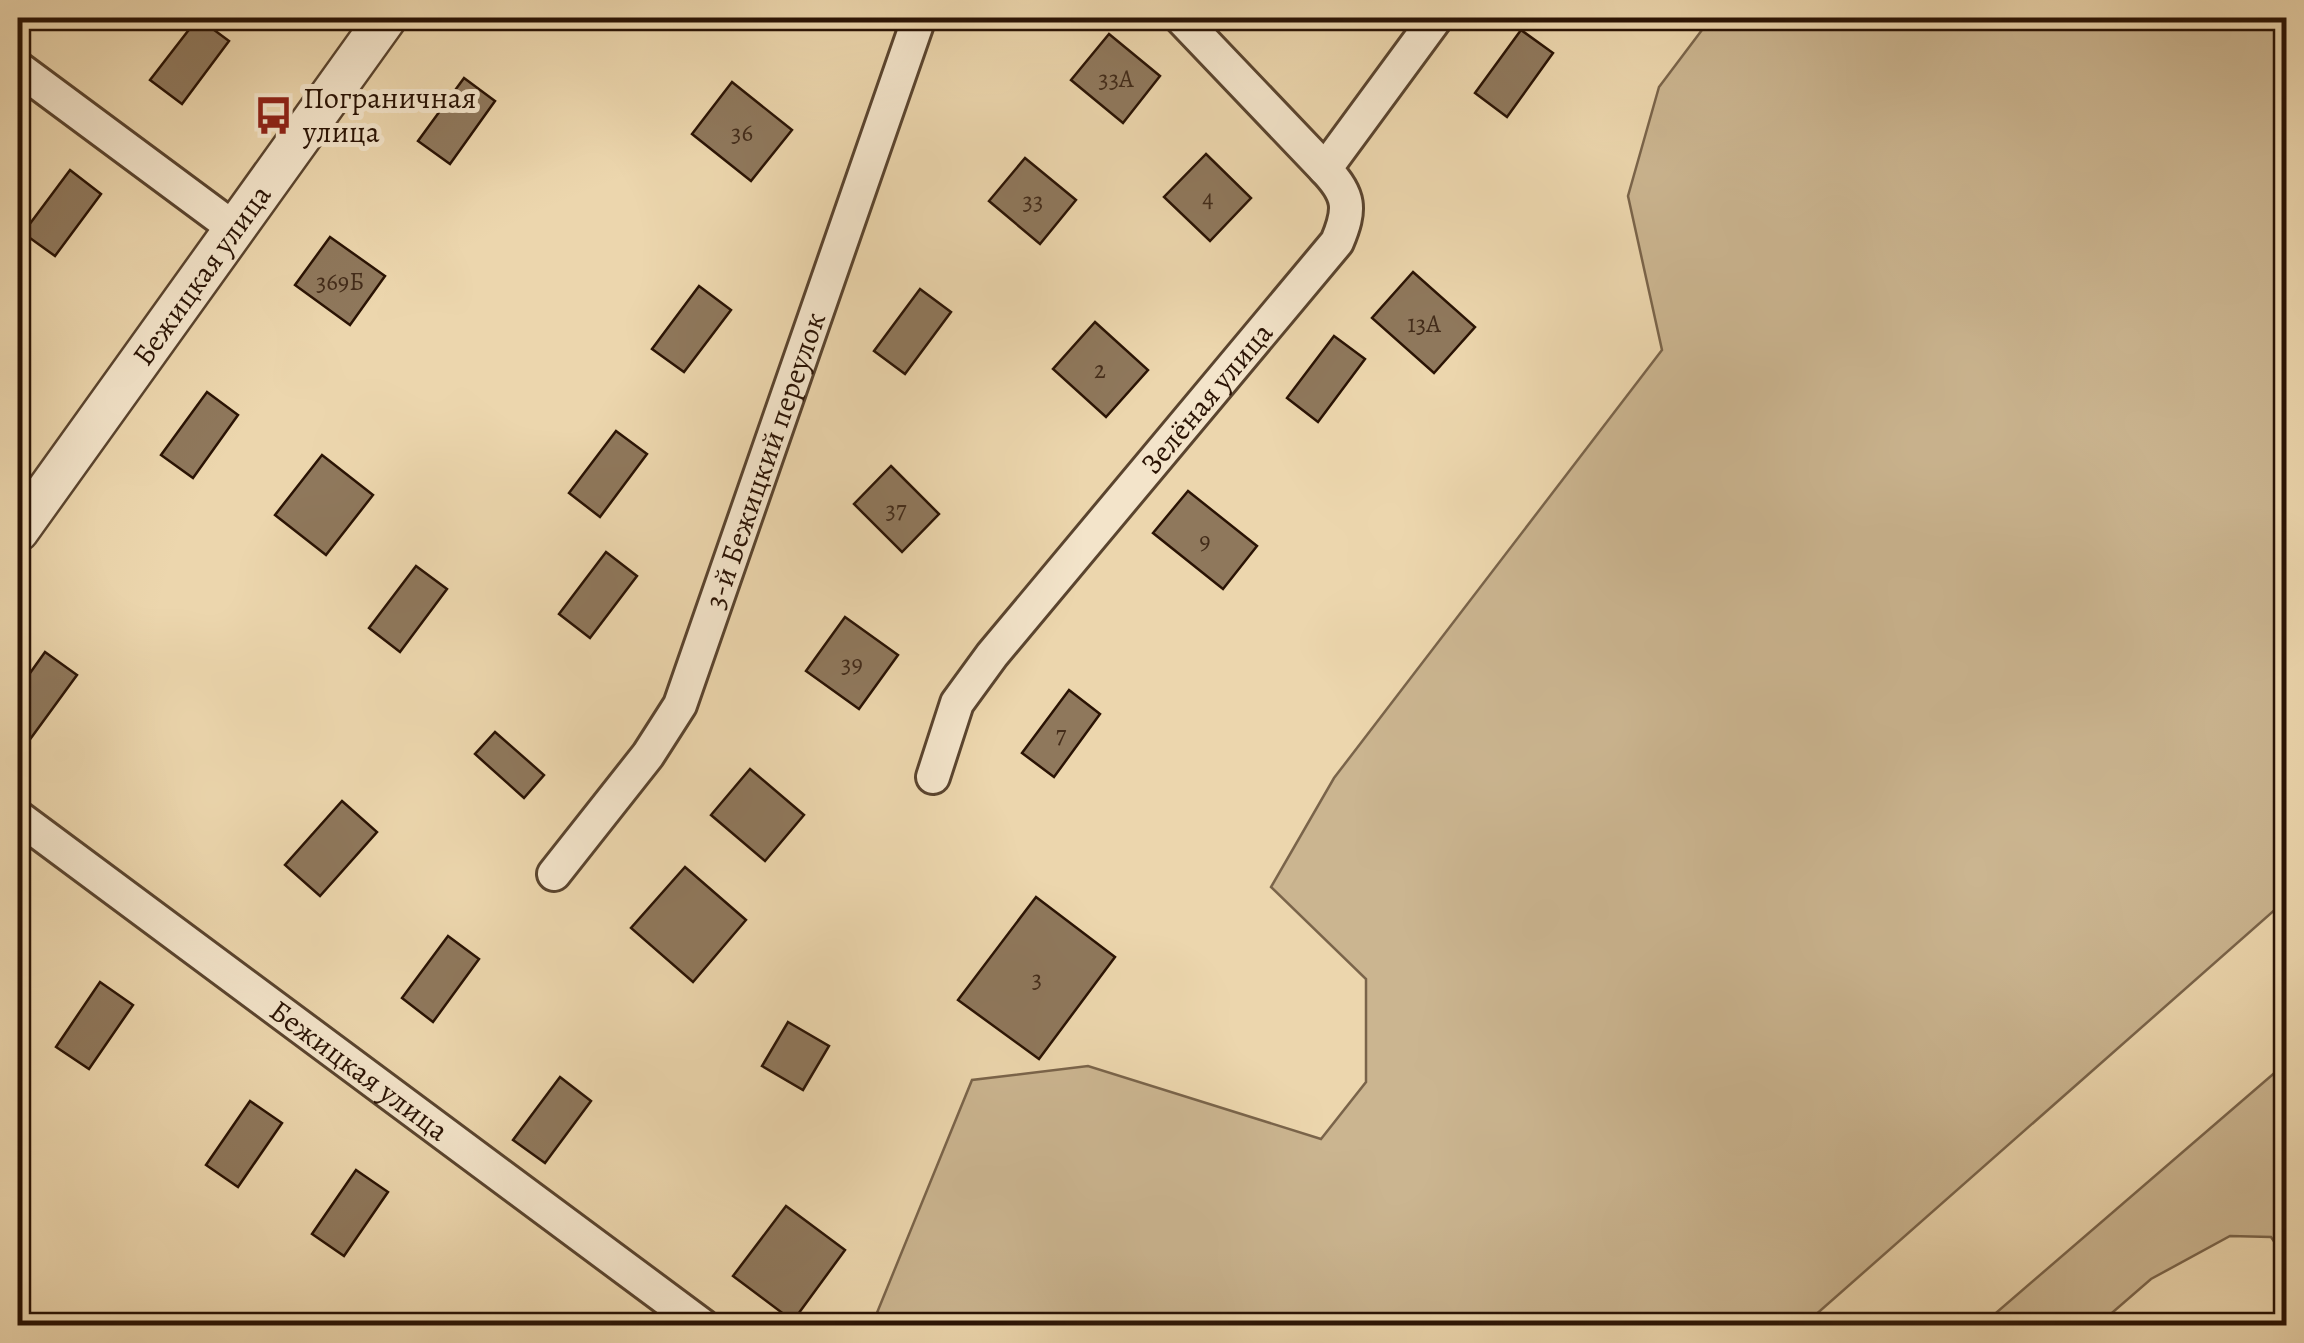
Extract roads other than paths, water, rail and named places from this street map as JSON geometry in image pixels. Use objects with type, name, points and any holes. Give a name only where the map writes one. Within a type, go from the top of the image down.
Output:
[{"type":"street","name":"Бежицкая улица","points":[[18,531],[386,18]]},
{"type":"street","name":"3-й Бежицкий переулок","points":[[554,874],[648,755],[680,705],[919,18]]},
{"type":"street","points":[[1181,18],[1326,169],[1436,18]]},
{"type":"street","points":[[18,68],[235,229]]},
{"type":"street","name":"Зелёная улица","points":[[933,778],[957,703],[992,656],[1337,242],[1348,215],[1346,190],[1326,169]]},
{"type":"street","name":"Бежицкая улица","points":[[18,816],[703,1326]]},
{"type":"place","name":"Пограничная улица","points":[[273,115]]}]
